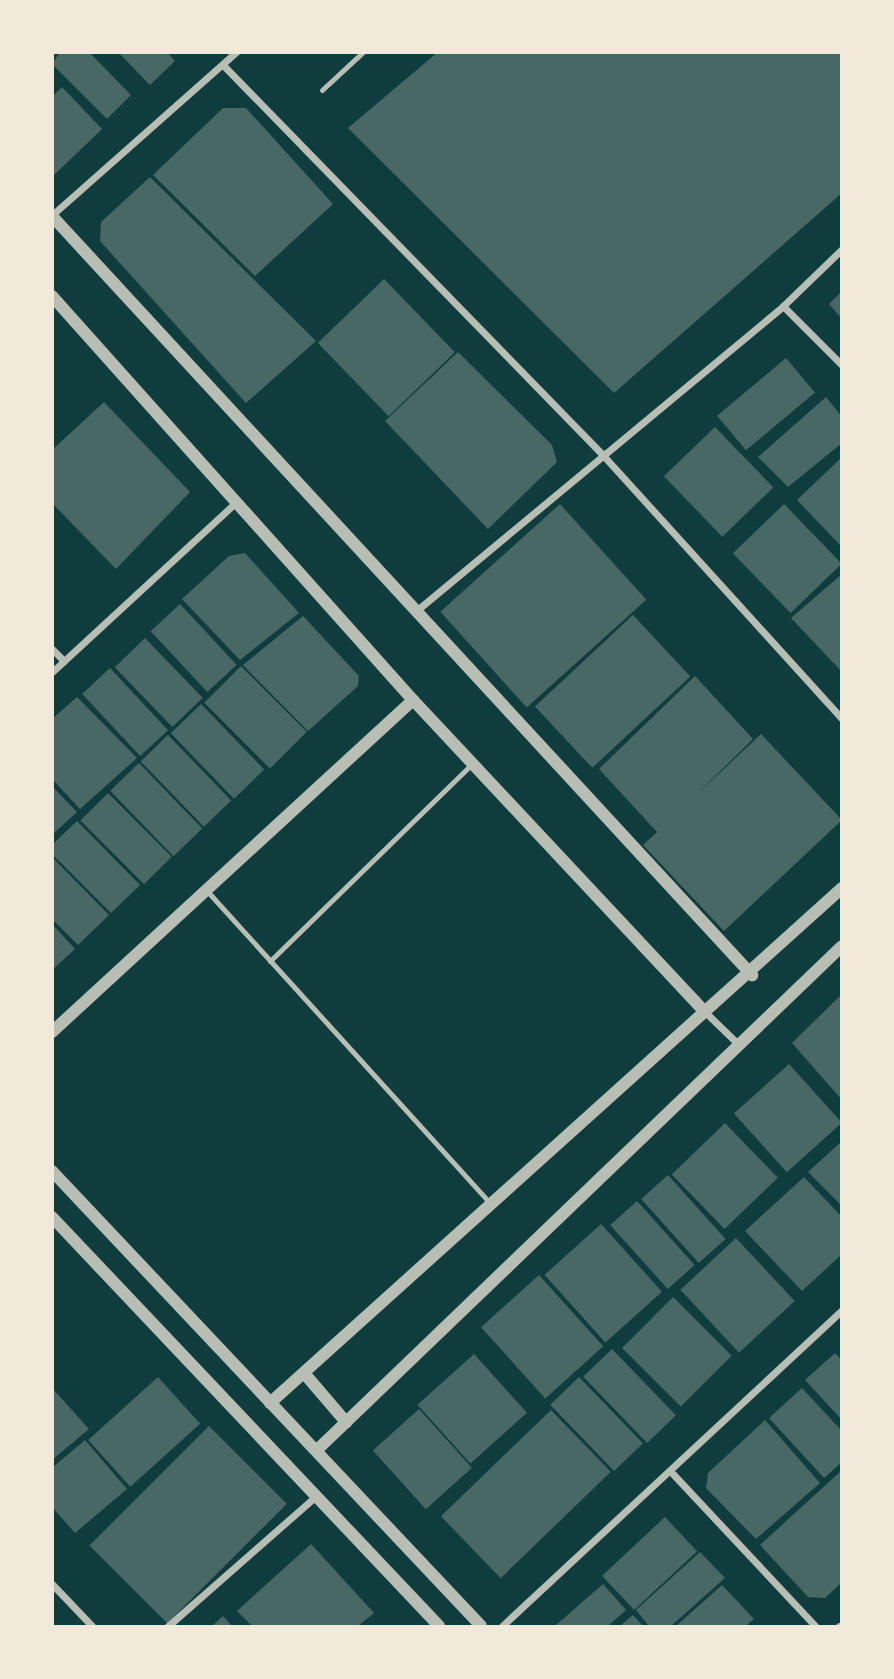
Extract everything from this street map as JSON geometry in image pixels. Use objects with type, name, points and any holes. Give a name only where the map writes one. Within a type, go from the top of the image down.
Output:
[{"type":"street","points":[[236,52],[52,216],[413,613],[752,975]]},
{"type":"street","points":[[223,65],[601,453],[842,719]]},
{"type":"street","points":[[413,613],[601,453],[783,306],[842,249]]},
{"type":"street","points":[[52,296],[240,499],[413,700],[736,1042]]},
{"type":"street","points":[[783,306],[842,365]]},
{"type":"street","points":[[52,672],[240,499]]},
{"type":"street","points":[[52,649],[64,661]]},
{"type":"street","points":[[52,1032],[413,700]]},
{"type":"street","points":[[270,1404],[702,1009],[752,975],[842,888]]},
{"type":"street","points":[[318,1449],[736,1042],[842,946]]},
{"type":"street","points":[[52,1171],[270,1404],[318,1449],[481,1626]]},
{"type":"street","points":[[52,1217],[318,1494],[439,1626]]},
{"type":"street","points":[[502,1626],[673,1474],[842,1310]]},
{"type":"street","points":[[304,1373],[346,1422]]},
{"type":"street","points":[[673,1474],[816,1626]]},
{"type":"street","points":[[168,1626],[318,1494]]},
{"type":"street","points":[[52,1584],[92,1626]]},
{"type":"lane","points":[[322,90],[363,52]]},
{"type":"lane","points":[[270,961],[472,764]]},
{"type":"lane","points":[[206,890],[490,1203]]},
{"type":"building","points":[[60,52],[89,52],[131,95],[107,119],[52,64]]},
{"type":"building","points":[[118,52],[167,52],[175,61],[150,85]]},
{"type":"building","points":[[438,52],[842,52],[842,193],[614,393],[348,128]]},
{"type":"building","points":[[62,87],[102,129],[52,177],[52,97]]},
{"type":"building","points":[[223,108],[246,108],[333,204],[255,276],[153,175]]},
{"type":"building","points":[[150,177],[316,341],[246,403],[100,241],[101,222]]},
{"type":"building","points":[[384,279],[455,352],[389,416],[318,343]]},
{"type":"building","points":[[842,291],[842,319],[829,304]]},
{"type":"building","points":[[458,352],[552,445],[557,462],[488,529],[385,421]]},
{"type":"building","points":[[786,358],[815,392],[746,450],[717,416]]},
{"type":"building","points":[[826,397],[842,417],[842,443],[788,487],[758,457]]},
{"type":"building","points":[[104,402],[190,492],[116,569],[52,503],[52,450]]},
{"type":"building","points":[[715,427],[773,487],[722,537],[664,476]]},
{"type":"building","points":[[842,457],[842,547],[797,500]]},
{"type":"building","points":[[560,504],[646,600],[527,708],[440,612]]},
{"type":"building","points":[[784,504],[842,564],[791,613],[733,553]]},
{"type":"building","points":[[245,553],[299,613],[240,660],[182,599],[229,556]]},
{"type":"building","points":[[842,574],[842,672],[791,618]]},
{"type":"building","points":[[180,604],[237,665],[207,692],[151,631]]},
{"type":"building","points":[[633,615],[690,676],[592,768],[535,706]]},
{"type":"building","points":[[303,616],[359,676],[358,686],[308,731],[243,665]]},
{"type":"building","points":[[145,638],[203,698],[172,727],[115,667]]},
{"type":"building","points":[[241,666],[307,732],[270,769],[204,703]]},
{"type":"building","points":[[110,668],[168,730],[140,756],[82,694]]},
{"type":"building","points":[[695,676],[753,739],[693,798],[761,734],[842,820],[724,931],[643,845],[657,832],[599,769]]},
{"type":"building","points":[[77,697],[137,758],[80,809],[52,779],[52,719]]},
{"type":"building","points":[[201,704],[264,769],[234,799],[171,733]]},
{"type":"building","points":[[168,735],[231,800],[204,827],[141,761]]},
{"type":"building","points":[[139,763],[202,828],[173,856],[110,791]]},
{"type":"building","points":[[52,786],[77,812],[52,835]]},
{"type":"building","points":[[108,793],[172,857],[144,884],[80,821]]},
{"type":"building","points":[[77,821],[140,885],[111,913],[52,854],[52,845]]},
{"type":"building","points":[[52,857],[109,915],[78,945],[52,919]]},
{"type":"building","points":[[52,924],[75,949],[52,970]]},
{"type":"building","points":[[842,994],[842,1100],[792,1043]]},
{"type":"building","points":[[789,1064],[842,1123],[787,1172],[734,1114]]},
{"type":"building","points":[[725,1123],[778,1178],[725,1229],[672,1174]]},
{"type":"building","points":[[842,1141],[842,1206],[808,1172]]},
{"type":"building","points":[[668,1175],[726,1239],[699,1263],[641,1199]]},
{"type":"building","points":[[804,1177],[842,1217],[842,1254],[802,1291],[745,1231]]},
{"type":"building","points":[[637,1201],[695,1265],[668,1289],[610,1225]]},
{"type":"building","points":[[601,1224],[662,1292],[605,1342],[545,1275]]},
{"type":"building","points":[[736,1238],[795,1301],[739,1353],[680,1290]]},
{"type":"building","points":[[539,1275],[603,1346],[545,1399],[481,1327]]},
{"type":"building","points":[[673,1297],[732,1356],[681,1407],[622,1348]]},
{"type":"building","points":[[612,1349],[676,1415],[647,1443],[583,1377]]},
{"type":"building","points":[[835,1353],[842,1360],[842,1420],[805,1380]]},
{"type":"building","points":[[474,1354],[527,1413],[470,1464],[418,1405]]},
{"type":"building","points":[[158,1377],[200,1424],[130,1487],[88,1440]]},
{"type":"building","points":[[579,1377],[643,1443],[614,1471],[550,1405]]},
{"type":"building","points":[[52,1388],[89,1429],[52,1460]]},
{"type":"building","points":[[802,1388],[842,1431],[842,1462],[824,1478],[769,1418]]},
{"type":"building","points":[[419,1409],[472,1468],[426,1509],[373,1450]]},
{"type":"building","points":[[551,1410],[611,1472],[501,1578],[441,1516]]},
{"type":"building","points":[[765,1420],[820,1483],[756,1539],[706,1488],[708,1473]]},
{"type":"building","points":[[209,1426],[287,1504],[167,1623],[89,1546]]},
{"type":"building","points":[[85,1440],[127,1489],[75,1533],[52,1507],[52,1468]]},
{"type":"building","points":[[842,1470],[842,1582],[825,1598],[808,1597],[760,1545]]},
{"type":"building","points":[[665,1517],[697,1551],[634,1610],[602,1576]]},
{"type":"building","points":[[311,1544],[374,1613],[358,1626],[252,1626],[237,1611]]},
{"type":"building","points":[[700,1552],[725,1578],[671,1626],[649,1626],[636,1610]]},
{"type":"building","points":[[603,1584],[626,1610],[608,1626],[555,1626]]},
{"type":"building","points":[[722,1585],[754,1619],[746,1626],[676,1626]]},
{"type":"building","points":[[633,1615],[643,1626],[620,1626]]},
{"type":"building","points":[[223,1616],[232,1626],[212,1626]]}]
